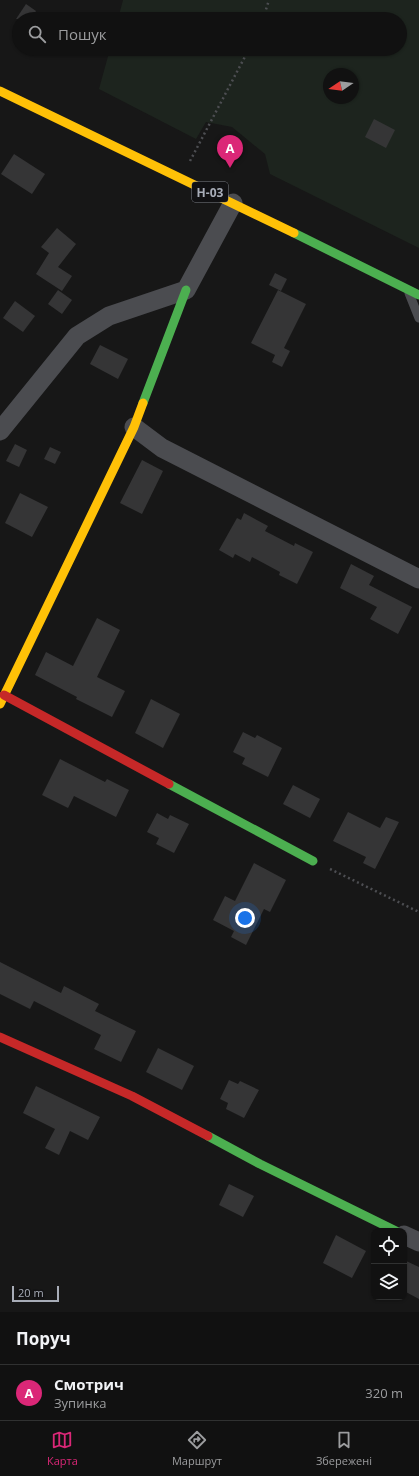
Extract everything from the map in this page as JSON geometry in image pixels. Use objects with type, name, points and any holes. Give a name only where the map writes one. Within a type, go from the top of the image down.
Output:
[{"type":"street","name":"Н-03","points":[[0,91],[233,203],[419,295]]},
{"type":"street","points":[[233,203],[186,290],[134,426],[2,700],[313,861]]},
{"type":"street","points":[[0,431],[77,336],[109,316],[186,290]]},
{"type":"street","points":[[134,426],[162,448],[419,579]]},
{"type":"street","points":[[0,1037],[132,1096],[260,1164],[390,1228]]},
{"type":"street","points":[[407,1236],[419,1242]]},
{"type":"lane","points":[[407,289],[419,318]]},
{"type":"path","points":[[265,12],[269,0]]},
{"type":"path","points":[[181,178],[244,56]]},
{"type":"path","points":[[313,861],[419,912]]},
{"type":"shaded area","points":[[123,0],[419,0],[419,248],[270,174],[265,154],[232,127],[206,122],[196,139],[99,89],[108,56],[407,56],[407,12],[120,12]]},
{"type":"building","points":[[26,4],[36,11],[35,12],[21,12]]},
{"type":"building","points":[[374,119],[395,130],[386,148],[365,137]]},
{"type":"building","points":[[14,154],[45,174],[32,194],[1,174]]},
{"type":"building","points":[[57,228],[76,244],[58,267],[72,276],[62,291],[36,274],[49,253],[41,247]]},
{"type":"building","points":[[275,273],[287,279],[281,291],[269,285]]},
{"type":"building","points":[[58,290],[72,300],[62,314],[48,304]]},
{"type":"building","points":[[278,290],[306,304],[284,348],[290,351],[282,367],[272,362],[275,355],[251,343]]},
{"type":"building","points":[[15,301],[35,316],[23,332],[3,318]]},
{"type":"building","points":[[100,345],[128,359],[118,379],[90,364]]},
{"type":"building","points":[[15,444],[27,450],[19,467],[6,461]]},
{"type":"building","points":[[50,447],[61,452],[55,464],[44,459]]},
{"type":"building","points":[[142,460],[163,471],[142,514],[120,503]]},
{"type":"building","points":[[20,493],[48,507],[32,537],[5,523]]},
{"type":"building","points":[[244,513],[268,526],[265,531],[294,546],[295,543],[313,552],[297,584],[279,575],[280,572],[252,557],[250,562],[235,554],[233,558],[219,550],[237,518],[241,520]]},
{"type":"building","points":[[351,564],[374,576],[369,585],[412,607],[398,634],[370,619],[377,607],[340,588]]},
{"type":"building","points":[[97,618],[120,630],[97,677],[125,691],[112,717],[76,699],[77,697],[35,675],[46,652],[73,666]]},
{"type":"building","points":[[151,699],[180,714],[163,748],[135,733]]},
{"type":"building","points":[[243,732],[255,738],[257,735],[282,748],[268,777],[242,764],[245,758],[233,752]]},
{"type":"building","points":[[60,759],[105,782],[107,779],[129,790],[116,817],[74,796],[68,808],[42,795]]},
{"type":"building","points":[[293,785],[320,799],[310,818],[283,804]]},
{"type":"building","points":[[348,812],[380,828],[386,817],[399,822],[375,869],[363,863],[366,857],[333,841]]},
{"type":"building","points":[[157,813],[168,819],[170,815],[189,824],[174,853],[156,844],[159,838],[147,832]]},
{"type":"building","points":[[254,863],[286,880],[270,912],[264,909],[246,945],[231,937],[234,931],[213,920],[225,896],[235,901]]},
{"type":"building","points":[[0,962],[61,993],[64,986],[99,1004],[95,1011],[136,1031],[121,1062],[94,1049],[101,1035],[34,1001],[30,1009],[0,994]]},
{"type":"building","points":[[158,1048],[194,1066],[182,1090],[146,1072]]},
{"type":"building","points":[[229,1080],[238,1084],[240,1081],[259,1090],[244,1118],[226,1109],[228,1103],[220,1099]]},
{"type":"building","points":[[36,1086],[100,1117],[88,1140],[70,1131],[59,1155],[45,1148],[55,1129],[23,1113]]},
{"type":"building","points":[[229,1184],[254,1196],[243,1217],[219,1205]]},
{"type":"building","points":[[336,1235],[366,1251],[352,1278],[323,1263]]},
{"type":"building","points":[[407,1261],[419,1267],[419,1299],[407,1293]]},
{"type":"traffic: fast","points":[[294,233],[419,295]]},
{"type":"traffic: fast","points":[[143,403],[186,290]]},
{"type":"traffic: fast","points":[[169,784],[313,861]]},
{"type":"traffic: fast","points":[[208,1136],[260,1164],[390,1228]]},
{"type":"traffic: slow","points":[[0,91],[294,233]]},
{"type":"traffic: slow","points":[[0,704],[134,427],[143,403]]},
{"type":"traffic: jam","points":[[4,695],[169,784]]},
{"type":"traffic: jam","points":[[0,1037],[132,1096],[208,1136]]},
{"type":"place","name":"Смотрич","points":[[230,168]]}]
